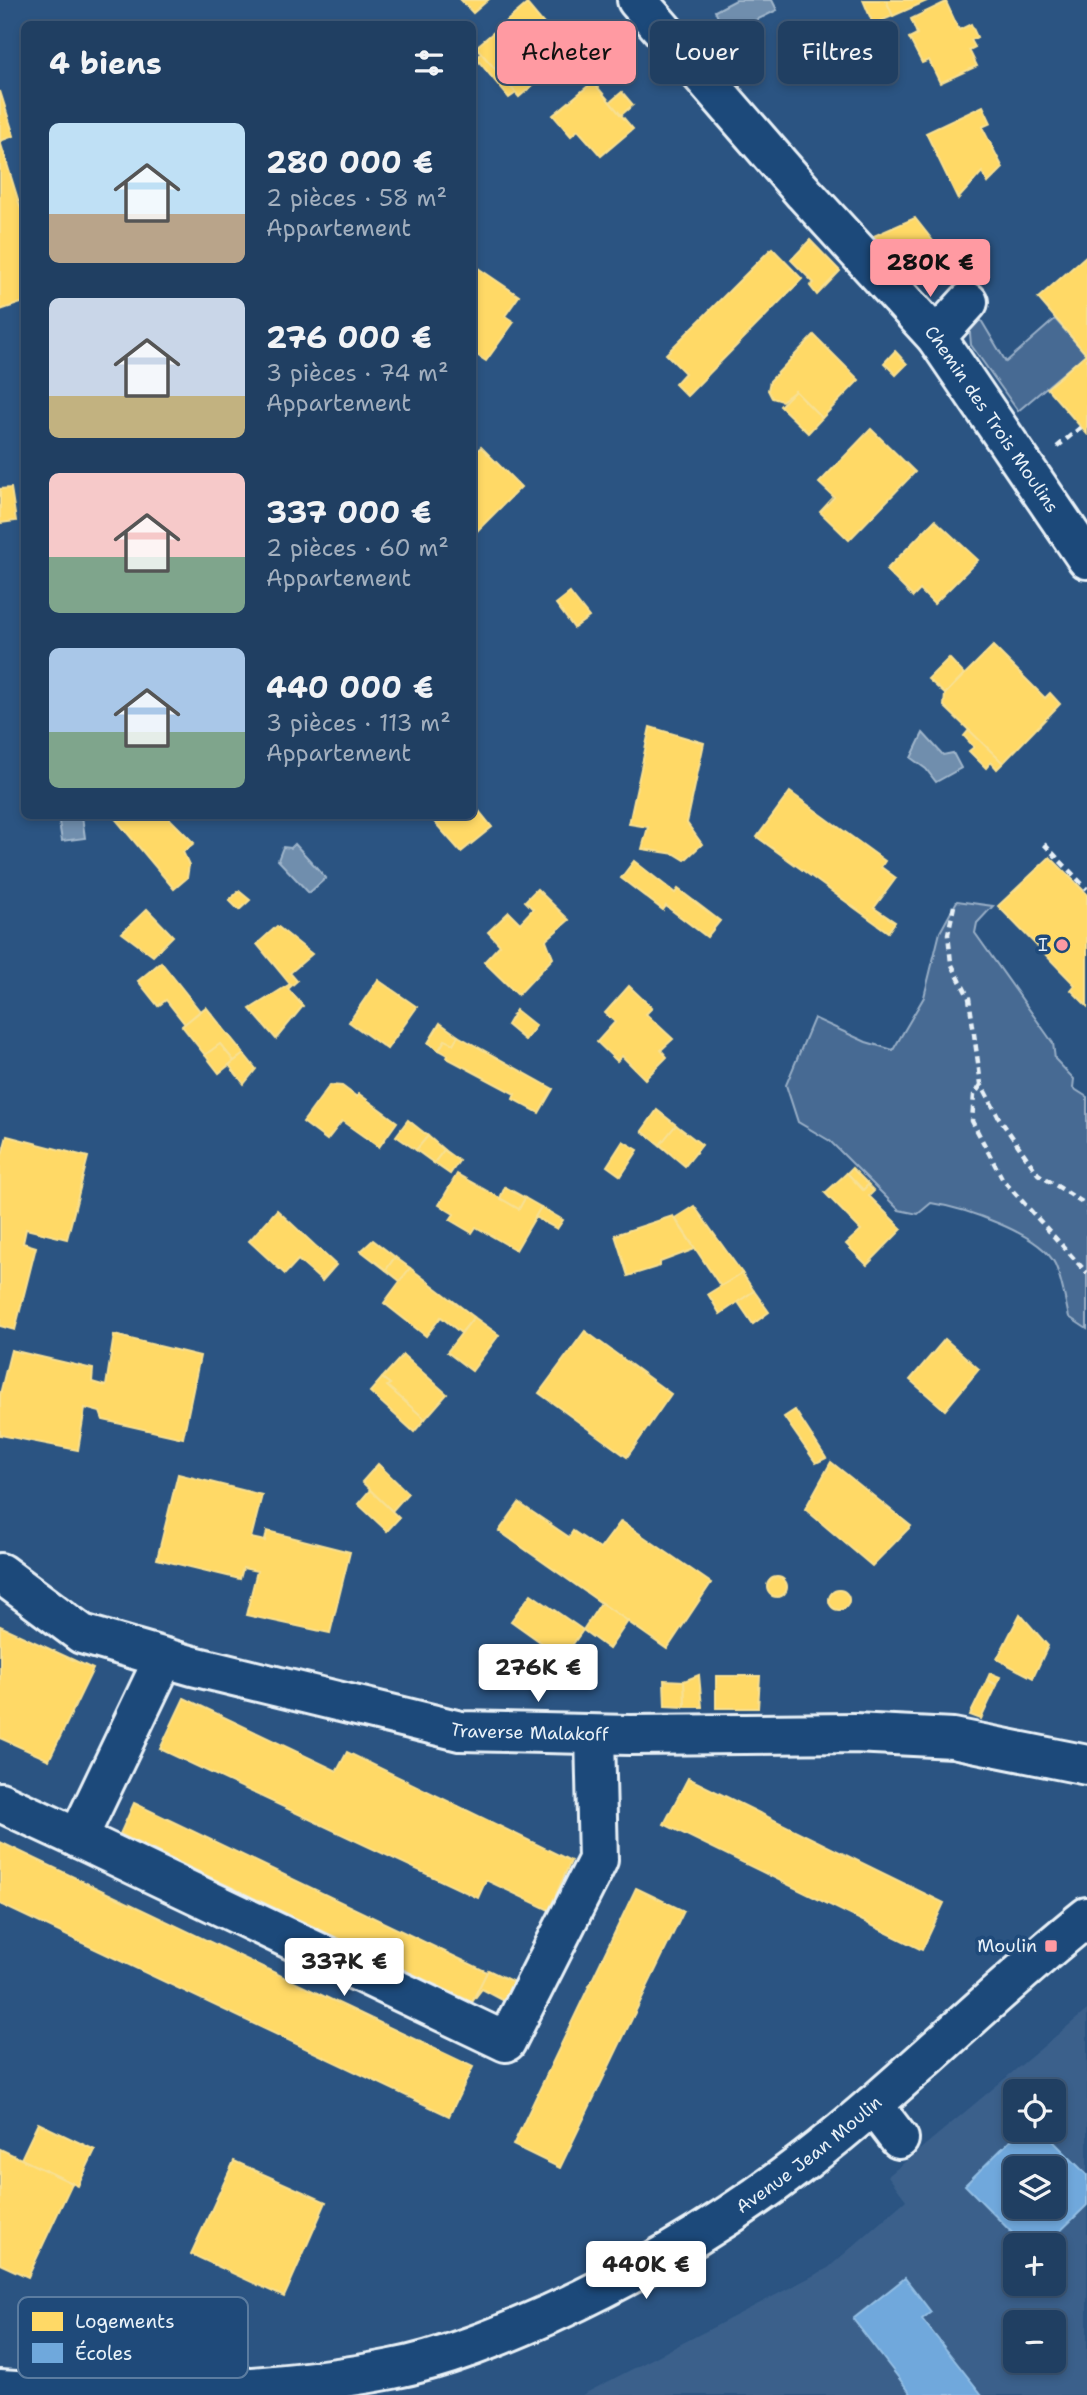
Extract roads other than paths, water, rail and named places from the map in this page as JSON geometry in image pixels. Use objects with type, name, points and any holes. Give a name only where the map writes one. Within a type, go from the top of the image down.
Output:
[{"type":"street","name":"Chemin des Trois Moulins","points":[[637,0],[804,193],[936,337],[1087,559]]},
{"type":"street","points":[[936,337],[968,302]]},
{"type":"street","name":"Traverse Malakoff","points":[[0,1573],[82,1634],[164,1658],[460,1731],[595,1735],[854,1733],[953,1738],[1087,1765]]},
{"type":"street","points":[[78,1838],[164,1658]]},
{"type":"street","points":[[0,1802],[506,2042],[598,1860],[595,1735]]},
{"type":"street","name":"Avenue Jean Moulin","points":[[0,2390],[79,2395],[303,2381],[394,2369],[519,2327],[621,2281],[718,2222],[802,2163],[873,2105],[1087,1917]]},
{"type":"street","points":[[873,2105],[899,2140]]},
{"type":"place","name":"I","points":[[1062,945]]},
{"type":"place","name":"Moulin","points":[[1051,1946]]}]
